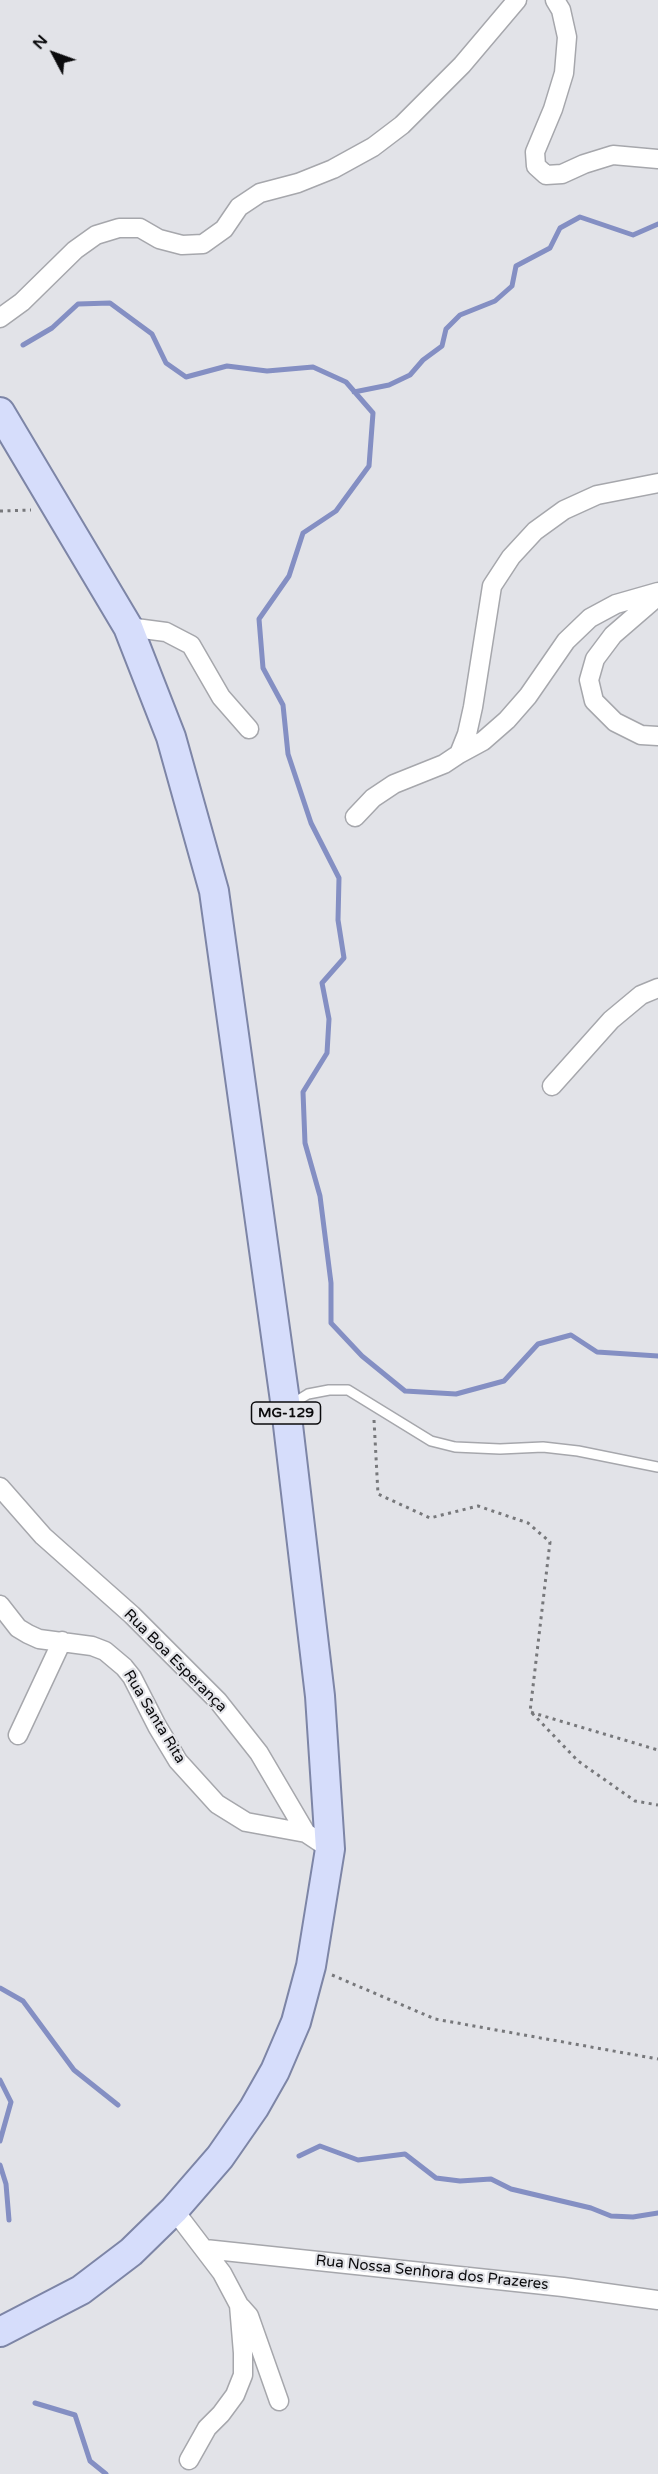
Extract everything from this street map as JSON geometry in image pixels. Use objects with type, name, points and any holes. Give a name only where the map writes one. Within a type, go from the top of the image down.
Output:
[{"type":"main road","name":"MG-129","points":[[0,412],[128,627],[171,738],[214,891],[286,1408],[320,1696],[330,1850],[311,1966],[296,2022],[270,2080],[254,2109],[220,2157],[174,2210],[131,2252],[81,2290],[0,2332]]},
{"type":"street","points":[[0,318],[22,302],[75,250],[96,235],[119,228],[140,228],[159,239],[182,245],[204,244],[224,229],[239,207],[260,194],[298,183],[333,169],[373,147],[402,124],[462,65],[517,0]]},
{"type":"street","points":[[555,0],[561,10],[567,37],[564,72],[553,110],[535,152],[536,166],[546,175],[562,174],[613,155],[658,159]]},
{"type":"street","points":[[459,754],[467,734],[473,707],[492,585],[511,557],[535,531],[564,510],[597,495],[658,483]]},
{"type":"street","points":[[355,817],[373,798],[394,784],[444,764],[483,741],[507,720],[528,696],[566,641],[590,618],[616,604],[658,594]]},
{"type":"street","points":[[658,594],[613,635],[595,659],[589,680],[594,701],[615,722],[641,735],[658,736]]},
{"type":"street","points":[[128,627],[166,632],[191,645],[221,697],[249,729]]},
{"type":"street","points":[[552,1086],[610,1020],[641,995],[658,988]]},
{"type":"street","name":"Rua Boa Esperança","points":[[0,1487],[44,1536],[132,1615],[218,1701],[260,1753],[306,1833],[330,1850]]},
{"type":"street","name":"Rua Santa Rita","points":[[0,1605],[18,1628],[28,1634],[39,1639],[92,1646],[105,1651],[124,1667],[132,1677],[178,1761],[217,1804],[246,1822],[306,1833]]},
{"type":"street","points":[[18,1735],[62,1641]]},
{"type":"street","points":[[174,2210],[222,2273],[239,2305],[249,2316],[279,2400]]},
{"type":"street","name":"Rua Nossa Senhora dos Prazeres","points":[[205,2249],[552,2286],[658,2300]]},
{"type":"street","points":[[189,2460],[207,2428],[235,2395],[243,2375],[239,2305]]},
{"type":"lane","points":[[286,1408],[308,1394],[329,1390],[348,1390],[430,1441],[455,1447],[500,1449],[543,1447],[578,1451],[658,1467]]},
{"type":"path","points":[[0,511],[57,509]]},
{"type":"path","points":[[373,1406],[378,1494],[430,1518],[478,1506],[528,1523],[550,1542],[530,1712]]},
{"type":"path","points":[[530,1712],[658,1750]]},
{"type":"path","points":[[530,1712],[578,1761],[635,1801],[658,1805]]},
{"type":"path","points":[[311,1966],[435,2019],[658,2059]]},
{"type":"waterway","points":[[354,392],[389,385],[410,375],[423,360],[442,346],[446,329],[460,315],[495,301],[512,286],[516,266],[550,248],[560,228],[580,217],[633,235],[658,224]]},
{"type":"waterway","points":[[23,345],[52,328],[78,304],[110,303],[152,334],[166,363],[186,377],[227,366],[267,371],[313,367],[346,382],[373,413],[369,466],[336,511],[303,533],[289,576],[259,619],[263,668],[283,705],[288,754],[311,823],[339,878],[338,920],[344,958],[322,983],[329,1019],[327,1053],[303,1092],[305,1143],[320,1196],[331,1283],[331,1323],[362,1356],[405,1391],[456,1394],[504,1381],[538,1344],[571,1335],[597,1352],[658,1356]]},
{"type":"waterway","points":[[0,1988],[23,2001],[74,2070],[118,2105]]},
{"type":"waterway","points":[[0,2080],[11,2102],[0,2141]]},
{"type":"waterway","points":[[299,2156],[320,2146],[358,2160],[405,2154],[436,2178],[460,2181],[491,2179],[511,2189],[591,2208],[611,2216],[633,2217],[658,2213]]},
{"type":"waterway","points":[[0,2165],[6,2184],[9,2220]]},
{"type":"waterway","points":[[35,2403],[75,2415],[90,2461],[106,2474]]}]
